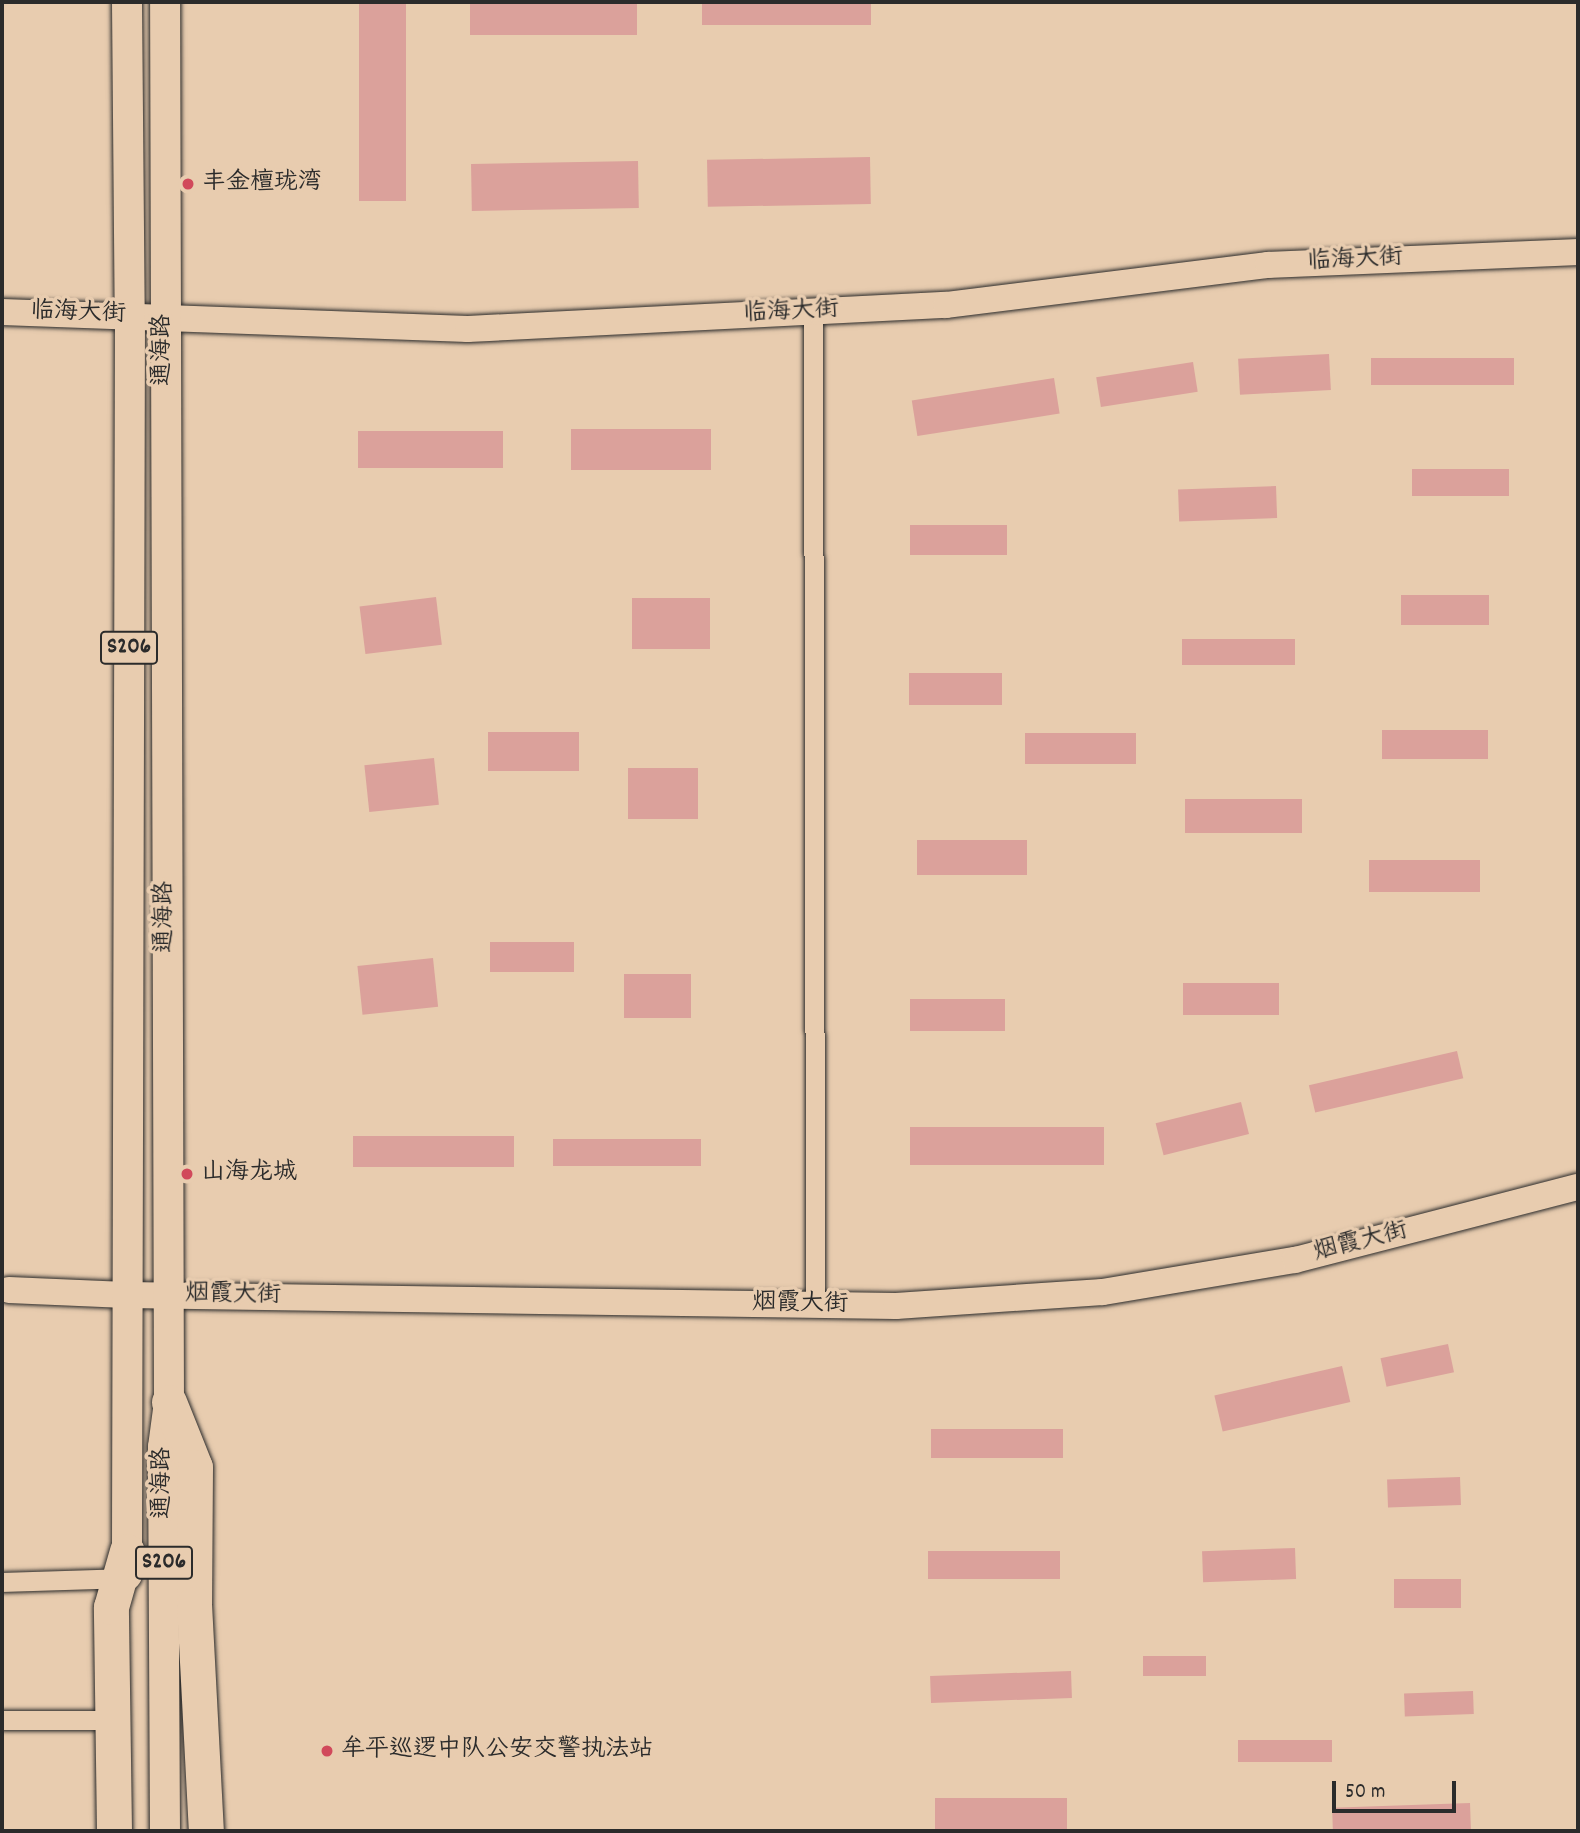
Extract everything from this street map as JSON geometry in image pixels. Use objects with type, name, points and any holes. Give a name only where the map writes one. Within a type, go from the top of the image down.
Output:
[{"type":"highway","points":[[169,1402],[195,1467],[194,1604],[206,1831]]},
{"type":"highway","points":[[114,1831],[111,1607],[125,1569]]},
{"type":"main road","name":"通海路","points":[[127,2],[130,317],[125,1569],[129,1831]]},
{"type":"main road","name":"通海路","points":[[165,2],[169,1402],[163,1447],[165,1831]]},
{"type":"main road","name":"临海大街","points":[[2,312],[468,329],[946,305],[1268,265],[1578,252]]},
{"type":"main road","name":"烟霞大街","points":[[5,1289],[126,1295],[896,1306],[1103,1292],[1295,1260],[1578,1186]]},
{"type":"street","points":[[813,312],[815,1305]]},
{"type":"street","points":[[2,1583],[125,1569]]},
{"type":"street","points":[[2,1720],[112,1720]]},
{"type":"building","points":[[359,2],[406,2],[406,201],[359,201]]},
{"type":"building","points":[[470,2],[637,2],[637,35],[470,35]]},
{"type":"building","points":[[702,2],[871,2],[871,25],[702,25]]},
{"type":"building","points":[[870,157],[871,204],[708,207],[707,160]]},
{"type":"building","points":[[638,161],[639,208],[472,211],[471,164]]},
{"type":"building","points":[[1329,354],[1331,390],[1240,395],[1238,359]]},
{"type":"building","points":[[1371,358],[1514,358],[1514,385],[1371,385]]},
{"type":"building","points":[[1193,362],[1198,392],[1101,407],[1096,377]]},
{"type":"building","points":[[1054,378],[1060,414],[917,436],[912,401]]},
{"type":"building","points":[[571,429],[711,429],[711,470],[571,470]]},
{"type":"building","points":[[358,431],[503,431],[503,468],[358,468]]},
{"type":"building","points":[[1412,469],[1509,469],[1509,496],[1412,496]]},
{"type":"building","points":[[1276,486],[1277,518],[1179,521],[1178,489]]},
{"type":"building","points":[[910,525],[1007,525],[1007,555],[910,555]]},
{"type":"building","points":[[1401,595],[1489,595],[1489,625],[1401,625]]},
{"type":"building","points":[[436,597],[442,645],[365,654],[360,606]]},
{"type":"building","points":[[632,598],[710,598],[710,649],[632,649]]},
{"type":"building","points":[[1182,639],[1295,639],[1295,665],[1182,665]]},
{"type":"building","points":[[909,673],[1002,673],[1002,705],[909,705]]},
{"type":"building","points":[[1382,730],[1488,730],[1488,759],[1382,759]]},
{"type":"building","points":[[488,732],[579,732],[579,771],[488,771]]},
{"type":"building","points":[[1025,733],[1136,733],[1136,764],[1025,764]]},
{"type":"building","points":[[434,758],[439,805],[369,812],[364,765]]},
{"type":"building","points":[[628,768],[698,768],[698,819],[628,819]]},
{"type":"building","points":[[1185,799],[1302,799],[1302,833],[1185,833]]},
{"type":"building","points":[[917,840],[1027,840],[1027,875],[917,875]]},
{"type":"building","points":[[1369,860],[1480,860],[1480,892],[1369,892]]},
{"type":"building","points":[[490,942],[574,942],[574,972],[490,972]]},
{"type":"building","points":[[433,958],[438,1007],[363,1015],[357,966]]},
{"type":"building","points":[[624,974],[691,974],[691,1018],[624,1018]]},
{"type":"building","points":[[1183,983],[1279,983],[1279,1015],[1183,1015]]},
{"type":"building","points":[[910,999],[1005,999],[1005,1031],[910,1031]]},
{"type":"building","points":[[1457,1051],[1463,1078],[1315,1112],[1309,1085]]},
{"type":"building","points":[[1241,1102],[1249,1134],[1164,1155],[1156,1123]]},
{"type":"building","points":[[910,1127],[1104,1127],[1104,1165],[910,1165]]},
{"type":"building","points":[[353,1136],[514,1136],[514,1167],[353,1167]]},
{"type":"building","points":[[553,1139],[701,1139],[701,1166],[553,1166]]},
{"type":"building","points":[[1448,1344],[1454,1372],[1387,1387],[1381,1358]]},
{"type":"building","points":[[1342,1366],[1350,1402],[1223,1432],[1214,1395]]},
{"type":"building","points":[[931,1429],[1063,1429],[1063,1458],[931,1458]]},
{"type":"building","points":[[1460,1477],[1461,1505],[1388,1508],[1387,1480]]},
{"type":"building","points":[[1295,1548],[1296,1579],[1203,1582],[1202,1551]]},
{"type":"building","points":[[928,1551],[1060,1551],[1060,1579],[928,1579]]},
{"type":"building","points":[[1394,1579],[1461,1579],[1461,1608],[1394,1608]]},
{"type":"building","points":[[1143,1656],[1206,1656],[1206,1676],[1143,1676]]},
{"type":"building","points":[[1071,1671],[1072,1698],[931,1703],[930,1676]]},
{"type":"building","points":[[1473,1691],[1474,1714],[1405,1716],[1404,1693]]},
{"type":"building","points":[[1238,1740],[1332,1740],[1332,1762],[1238,1762]]},
{"type":"building","points":[[935,1798],[1067,1798],[1067,1829],[935,1829]]},
{"type":"building","points":[[1470,1803],[1471,1831],[1333,1831],[1332,1808]]},
{"type":"place","name":"丰金檀珑湾","points":[[188,184]]},
{"type":"place","name":"山海龙城","points":[[187,1174]]},
{"type":"place","name":"牟平巡逻中队公安交警执法站","points":[[327,1751]]}]
